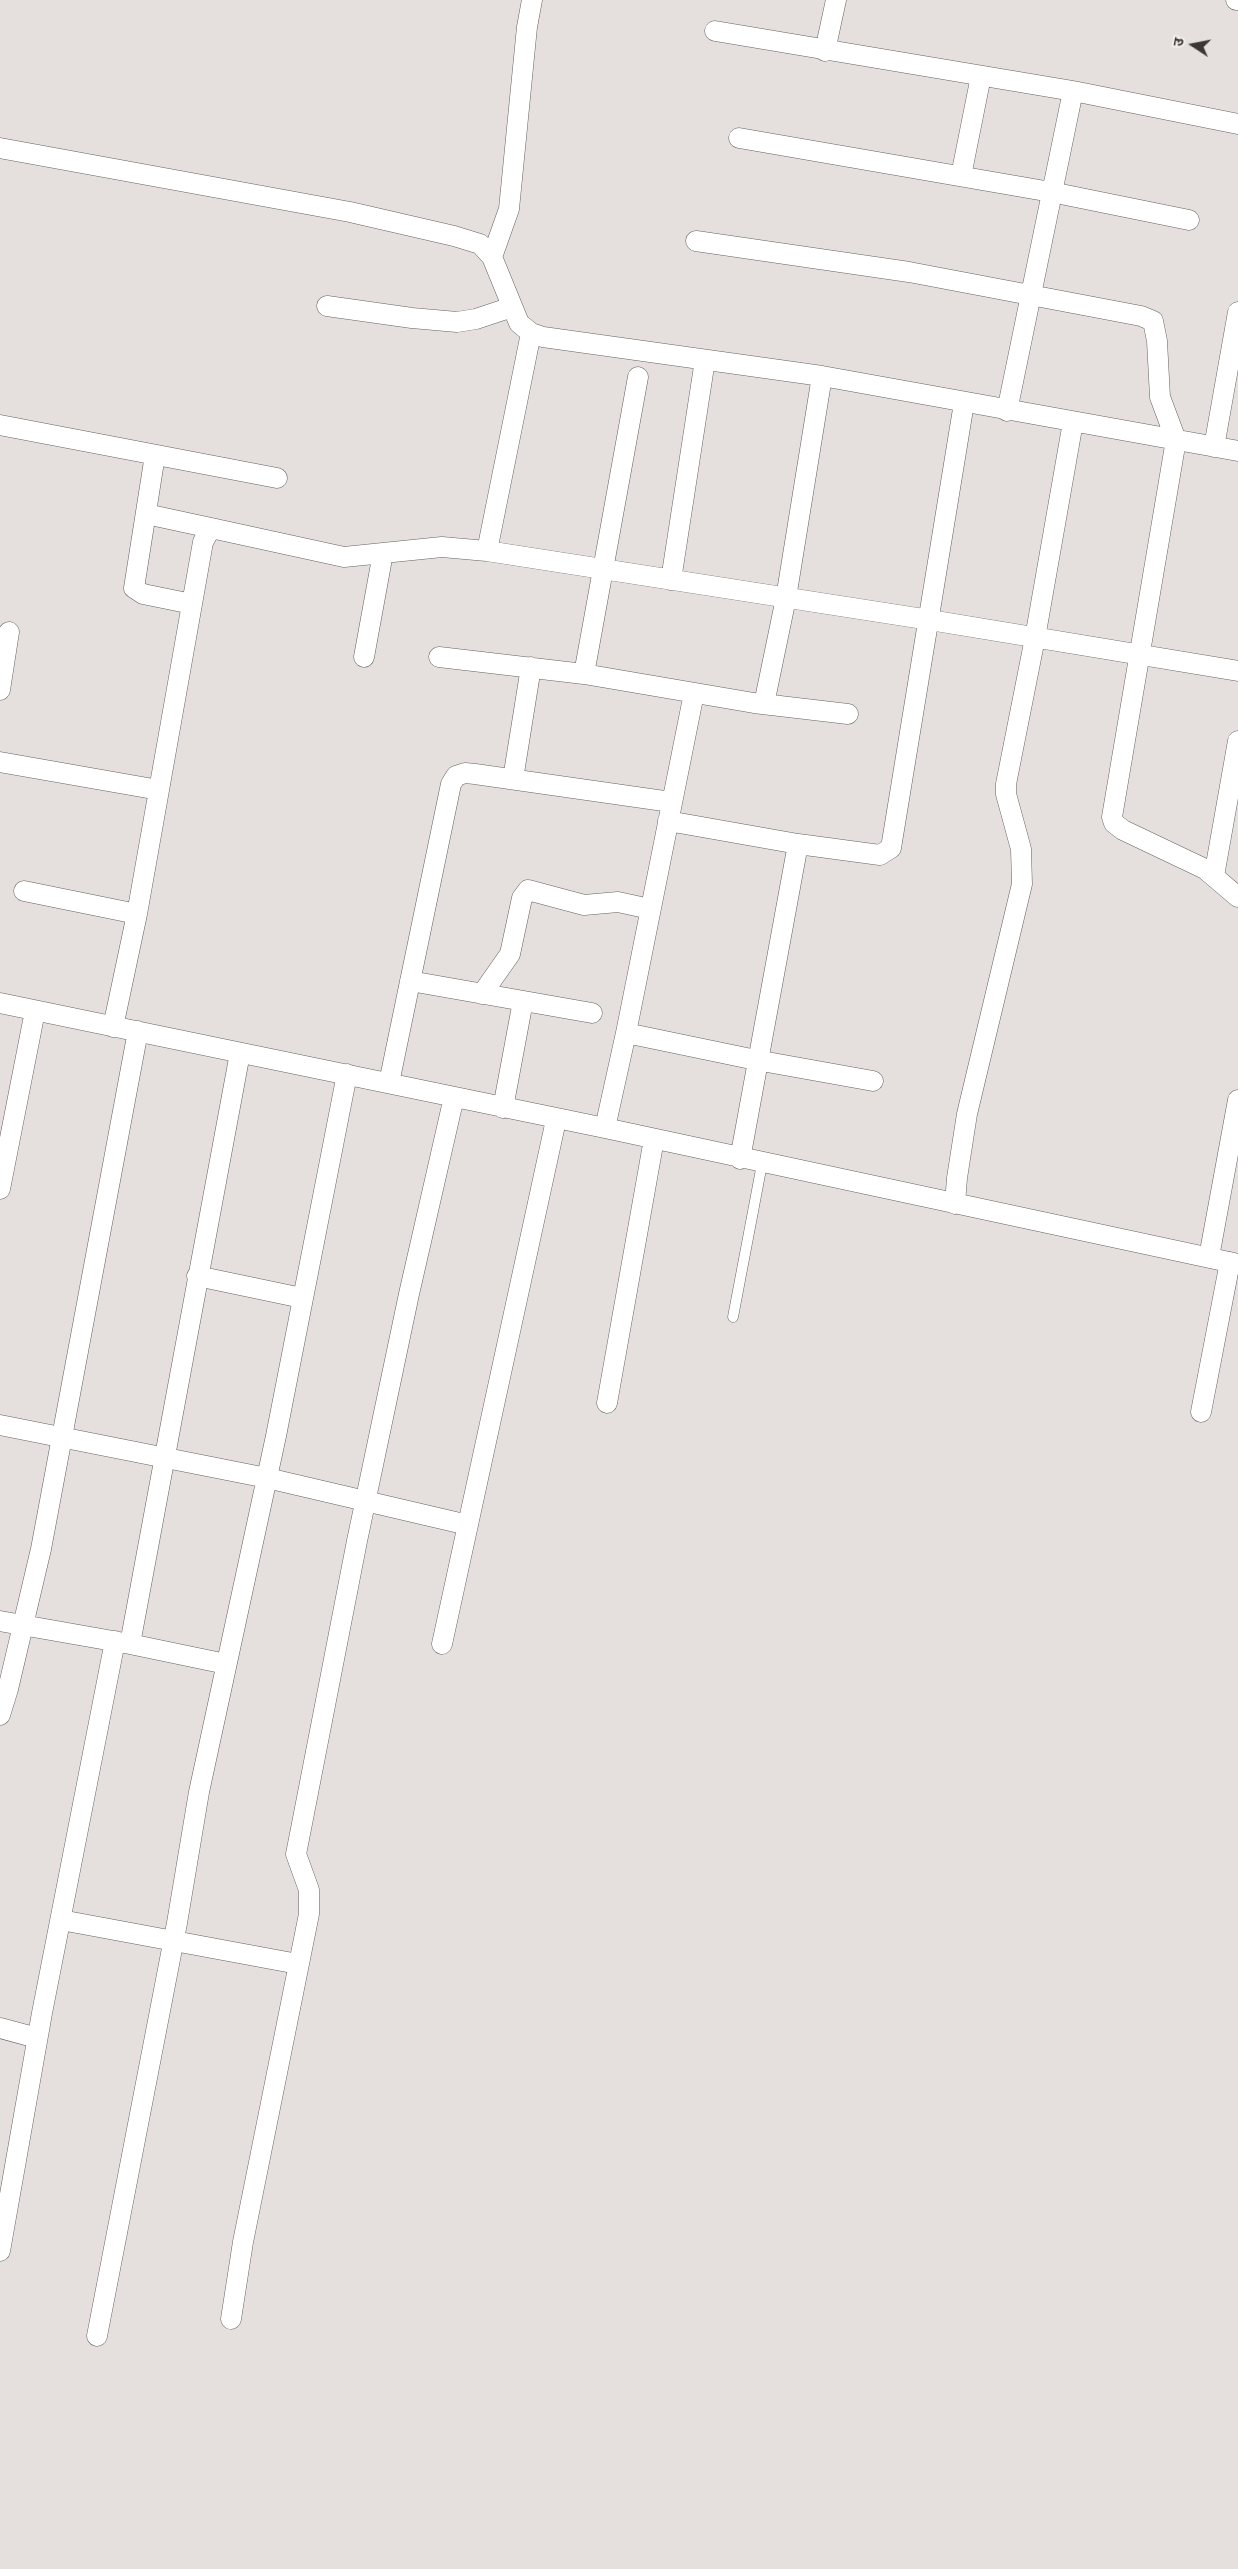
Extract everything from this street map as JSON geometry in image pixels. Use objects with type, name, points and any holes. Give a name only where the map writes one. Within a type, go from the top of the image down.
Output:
[{"type":"street","points":[[492,257],[509,209],[524,50],[532,0]]},
{"type":"street","points":[[825,51],[836,0]]},
{"type":"street","points":[[715,31],[825,51],[1073,91],[1238,124]]},
{"type":"street","points":[[960,176],[981,76]]},
{"type":"street","points":[[1007,411],[1073,91]]},
{"type":"street","points":[[739,138],[1051,192],[1189,220]]},
{"type":"street","points":[[0,148],[419,227],[480,244],[492,257],[519,323],[531,333],[602,346],[822,376],[1007,411],[1238,451]]},
{"type":"street","points":[[696,240],[900,270],[1141,316],[1153,321],[1157,341],[1160,398],[1176,440],[1112,817],[1114,823],[1123,830],[1205,869],[1238,896]]},
{"type":"street","points":[[327,306],[412,318],[457,322],[476,319],[512,307]]},
{"type":"street","points":[[1214,447],[1238,312]]},
{"type":"street","points":[[487,551],[531,333]]},
{"type":"street","points":[[671,580],[705,360]]},
{"type":"street","points":[[764,704],[786,598],[822,376]]},
{"type":"street","points":[[584,674],[638,377]]},
{"type":"street","points":[[389,1083],[451,784],[456,776],[465,773],[513,780],[670,811],[798,844],[880,855],[891,848],[930,620],[964,403]]},
{"type":"street","points":[[955,1204],[957,1178],[968,1114],[1022,884],[1021,849],[1006,794],[1074,422]]},
{"type":"street","points":[[0,425],[278,478]]},
{"type":"street","points":[[155,455],[134,588],[143,594],[192,604]]},
{"type":"street","points":[[146,514],[335,556],[442,547],[487,551],[930,620],[1238,671]]},
{"type":"street","points":[[113,1027],[137,914],[203,542],[211,528]]},
{"type":"street","points":[[364,657],[383,553]]},
{"type":"street","points":[[0,690],[9,632]]},
{"type":"street","points":[[439,657],[584,674],[764,704],[848,714]]},
{"type":"street","points":[[513,780],[531,667]]},
{"type":"street","points":[[605,1128],[626,1033],[694,693]]},
{"type":"street","points":[[1214,876],[1238,741]]},
{"type":"street","points":[[0,762],[159,790]]},
{"type":"street","points":[[740,1159],[756,1060],[798,844]]},
{"type":"street","points":[[482,994],[510,954],[522,898],[528,890],[584,905],[618,902],[650,909]]},
{"type":"street","points":[[24,891],[137,914]]},
{"type":"street","points":[[410,981],[592,1013]]},
{"type":"street","points":[[503,1108],[524,1001]]},
{"type":"street","points":[[0,1003],[347,1074],[556,1120],[605,1128],[762,1164],[1234,1263],[1201,1412]]},
{"type":"street","points":[[0,1190],[35,1011]]},
{"type":"street","points":[[0,1714],[24,1624],[62,1436],[138,1031]]},
{"type":"street","points":[[626,1033],[756,1060],[873,1080]]},
{"type":"street","points":[[1,2238],[61,1920],[164,1457],[240,1053]]},
{"type":"street","points":[[97,2336],[174,1942],[200,1792],[266,1478],[347,1074]]},
{"type":"street","points":[[231,2319],[243,2242],[310,1900],[296,1854],[366,1500],[409,1294],[454,1097]]},
{"type":"street","points":[[1209,1258],[1238,1100]]},
{"type":"street","points":[[442,1644],[556,1120]]},
{"type":"street","points":[[607,1403],[654,1139]]},
{"type":"street","points":[[197,1276],[302,1298]]},
{"type":"street","points":[[0,1425],[266,1478],[468,1525]]},
{"type":"street","points":[[0,1621],[24,1624],[226,1664]]},
{"type":"street","points":[[61,1920],[298,1964]]},
{"type":"street","points":[[0,2028],[38,2038]]},
{"type":"lane","points":[[732,1317],[762,1164]]}]
